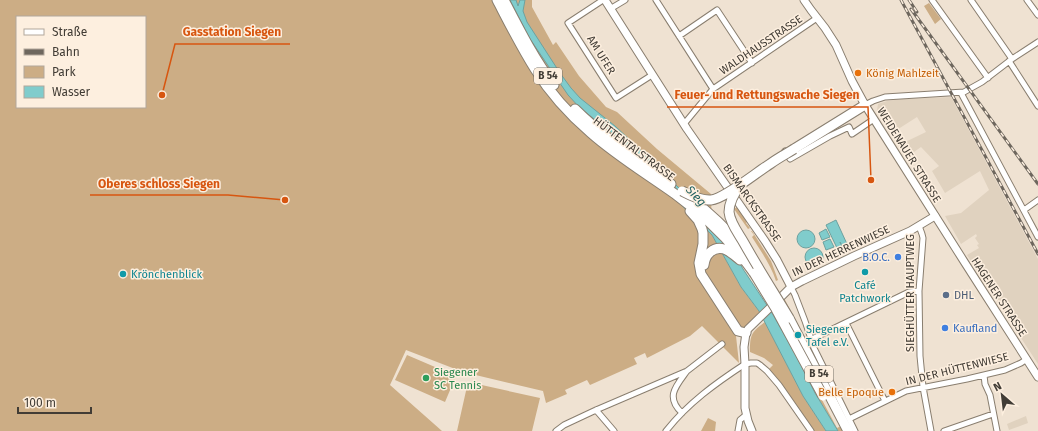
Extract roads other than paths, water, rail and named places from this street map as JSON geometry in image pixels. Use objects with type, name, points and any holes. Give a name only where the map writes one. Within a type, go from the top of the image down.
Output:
[{"type":"highway","name":"HÜTTENTALSTRASSE","points":[[497,0],[536,71],[565,108],[592,134],[611,149],[708,212],[735,238],[789,318],[848,431]]},
{"type":"highway","name":"HÜTTENTALSTRASSE","points":[[504,0],[541,67],[569,103],[609,139],[679,193]]},
{"type":"highway","points":[[679,193],[703,200],[720,198],[771,163],[865,105]]},
{"type":"highway","points":[[741,184],[730,202],[730,216],[755,268]]},
{"type":"highway","points":[[679,193],[698,220],[704,236],[704,252],[699,263],[701,274],[738,331],[746,333]]},
{"type":"highway","points":[[704,252],[721,248],[755,268]]},
{"type":"highway","name":"HÜTTENTALSTRASSE","points":[[755,268],[841,431]]},
{"type":"street","name":"BISMARCKSTRASSE","points":[[604,0],[684,124],[773,253],[796,295],[814,348],[856,431]]},
{"type":"street","name":"AM UFER","points":[[604,0],[568,23],[616,98],[652,75]]},
{"type":"street","points":[[610,9],[624,0]]},
{"type":"street","points":[[656,0],[713,89]]},
{"type":"street","name":"WEIDENAUER STRASSE","points":[[800,0],[808,9],[811,10]]},
{"type":"street","name":"WEIDENAUER STRASSE","points":[[804,0],[836,45],[852,81],[865,105],[942,228]]},
{"type":"street","points":[[932,0],[988,78]]},
{"type":"street","points":[[971,0],[1011,60],[1038,106]]},
{"type":"street","points":[[1027,0],[1038,15]]},
{"type":"street","points":[[679,36],[717,10],[752,63]]},
{"type":"street","name":"WALDHAUSSTRASSE","points":[[684,124],[713,89],[817,18]]},
{"type":"street","points":[[865,105],[885,96],[961,93],[969,90],[988,78],[1038,42]]},
{"type":"street","points":[[961,93],[1038,237]]},
{"type":"street","points":[[729,190],[785,150],[790,159],[840,131],[849,127],[852,134],[874,120]]},
{"type":"street","points":[[1024,210],[1038,200]]},
{"type":"street","name":"IN DER HERRENWIESE","points":[[746,333],[755,322],[791,287],[816,273],[910,231],[935,216]]},
{"type":"street","name":"SIEGHÜTTER HAUPTWEG","points":[[919,226],[923,238],[919,291],[920,356],[923,388],[931,431]]},
{"type":"street","name":"HAGENER STRASSE","points":[[942,228],[1038,377]]},
{"type":"street","points":[[812,339],[909,292],[919,291]]},
{"type":"street","points":[[846,322],[885,401]]},
{"type":"street","points":[[746,333],[744,347],[746,415],[752,431]]},
{"type":"street","points":[[556,431],[564,425],[596,410],[687,371],[722,344]]},
{"type":"street","name":"IN DER HÜTTENWIESE","points":[[849,419],[906,391],[1005,370],[1021,364],[1027,359]]},
{"type":"street","points":[[666,431],[682,413],[705,392],[745,364],[756,363],[767,371],[779,385],[811,431]]},
{"type":"street","points":[[682,413],[677,408],[673,398],[674,389],[687,371]]},
{"type":"street","points":[[984,375],[985,384],[990,395],[997,431]]},
{"type":"street","points":[[596,410],[614,431]]},
{"type":"street","points":[[944,431],[993,414]]},
{"type":"street","points":[[738,431],[740,420],[746,415]]},
{"type":"water","points":[[510,0],[516,0],[518,6],[520,0],[525,0],[523,11],[527,22],[560,73],[580,98],[615,126],[721,230],[743,269],[772,313],[815,393],[838,431],[826,431],[803,396],[759,311],[741,287],[712,235],[672,196],[616,136],[580,108],[568,95],[530,39]]},
{"type":"water","points":[[836,220],[847,244],[837,248],[826,225]]},
{"type":"water","points":[[826,229],[830,237],[822,240],[819,233]]},
{"type":"water","points":[[806,230],[812,233],[815,239],[812,245],[806,248],[800,245],[797,239],[800,233]]},
{"type":"water","points":[[830,239],[834,247],[826,250],[823,242]]},
{"type":"water","points":[[814,248],[820,251],[823,257],[820,263],[814,266],[808,263],[805,257],[808,251]]},
{"type":"railway","points":[[901,0],[1038,254]]},
{"type":"railway","points":[[909,0],[917,12]]},
{"type":"railway","points":[[911,9],[1038,184]]},
{"type":"place","name":"König Mahlzeit","points":[[858,73]]},
{"type":"place","name":"Gasstation Siegen","points":[[162,95]]},
{"type":"place","name":"Feuer- und Rettungswache Siegen","points":[[871,180]]},
{"type":"place","name":"Oberes schloss Siegen","points":[[285,200]]},
{"type":"place","name":"B.O.C.","points":[[898,257]]},
{"type":"place","name":"Café Patchwork","points":[[865,272]]},
{"type":"place","name":"Krönchenblick","points":[[123,274]]},
{"type":"place","name":"DHL","points":[[946,295]]},
{"type":"place","name":"Kaufland","points":[[945,328]]},
{"type":"place","name":"Siegener Tafel e.V.","points":[[798,335]]},
{"type":"place","name":"Siegener SC Tennis","points":[[426,378]]},
{"type":"place","name":"Belle Epoque","points":[[892,392]]},
{"type":"water label","name":"Sieg","points":[[696,196]]}]
